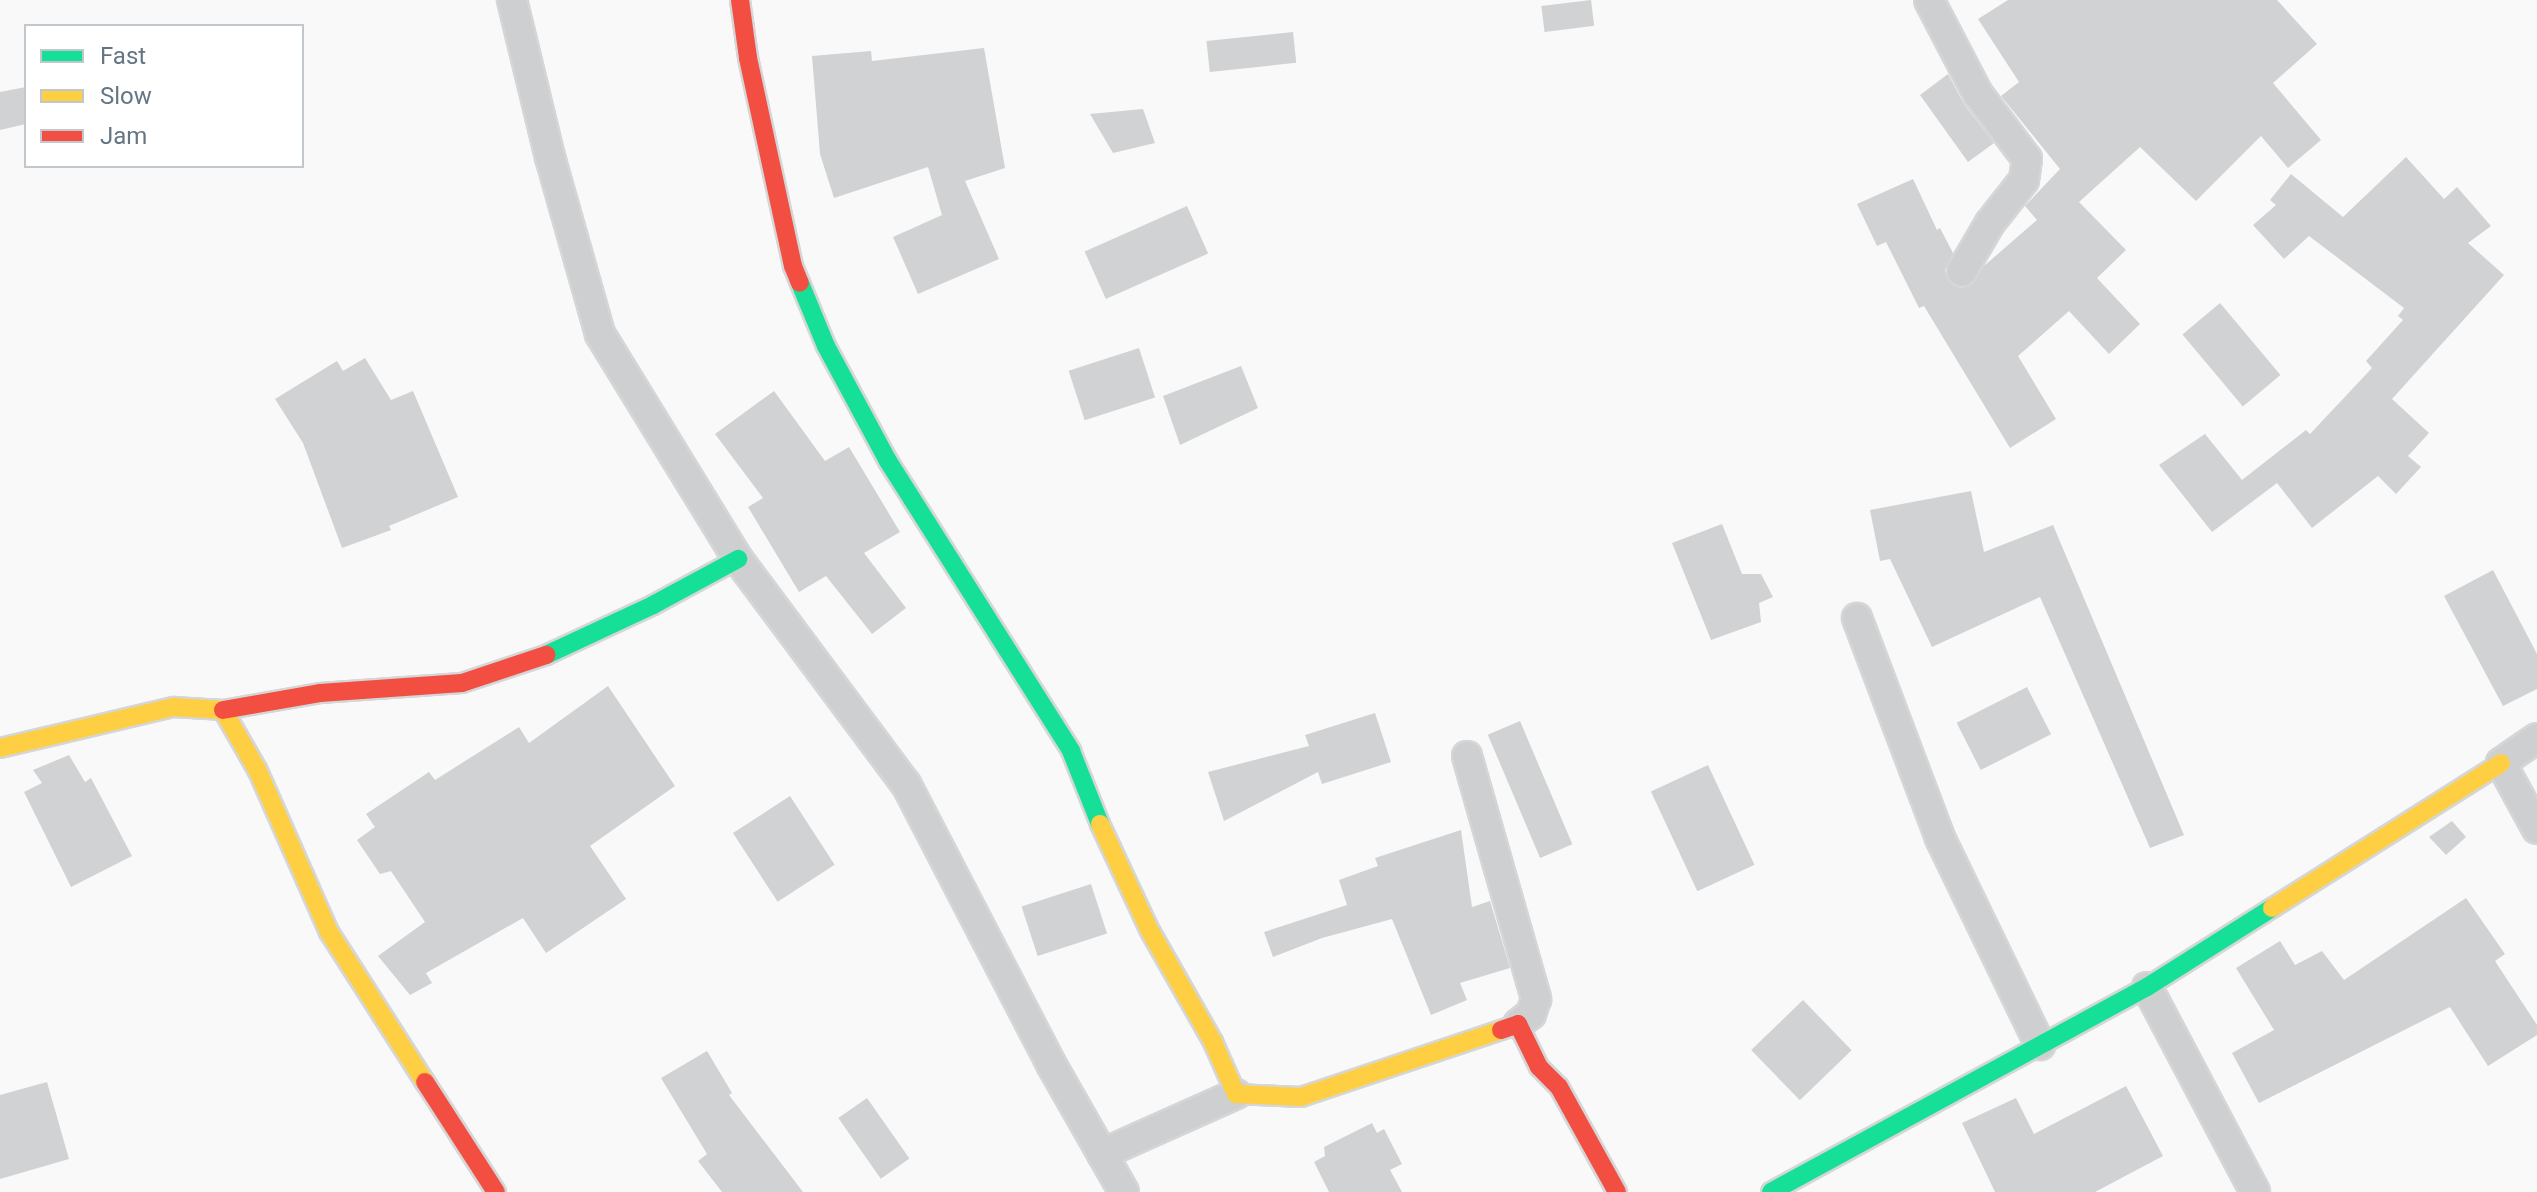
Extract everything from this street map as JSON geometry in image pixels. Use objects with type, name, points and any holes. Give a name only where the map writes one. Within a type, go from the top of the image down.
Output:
[{"type":"street","points":[[512,0],[550,157],[600,334],[738,559],[906,784],[1124,1192]]},
{"type":"street","points":[[740,0],[748,58],[793,266],[826,346],[888,461],[1071,751],[1099,822],[1150,931],[1213,1042],[1236,1094]]},
{"type":"street","points":[[1929,0],[1978,94],[2027,159],[2024,180],[1990,223],[1962,271]]},
{"type":"street","points":[[0,748],[38,736],[174,707],[223,710],[320,693],[462,683],[533,661],[653,605],[738,559]]},
{"type":"street","points":[[1857,618],[1940,838],[2040,1045]]},
{"type":"street","points":[[223,710],[258,771],[329,932],[496,1192]]},
{"type":"street","points":[[1771,1192],[2147,987],[2537,738]]},
{"type":"street","points":[[1102,1154],[1236,1094],[1265,1098],[1301,1097],[1518,1024],[1531,1014],[1536,999],[1467,756]]},
{"type":"street","points":[[2501,763],[2537,829]]},
{"type":"street","points":[[2147,987],[2255,1192]]},
{"type":"street","points":[[1518,1024],[1539,1067],[1559,1087],[1617,1192]]},
{"type":"building","points":[[1591,0],[1594,26],[1545,32],[1541,6]]},
{"type":"building","points":[[2008,0],[2277,0],[2317,44],[2273,83],[2321,140],[2288,168],[2261,136],[2196,201],[2140,147],[2079,202],[2126,250],[2097,278],[2140,324],[2109,354],[2069,311],[2018,356],[2056,419],[2010,448],[1924,306],[1919,308],[1886,242],[1877,246],[1857,204],[1913,179],[1937,230],[1940,228],[1953,253],[1945,270],[1947,279],[1961,288],[1971,285],[1984,266],[2037,220],[2025,206],[2060,169],[2001,96],[2019,82],[1978,19]]},
{"type":"building","points":[[1293,32],[1296,63],[1210,72],[1206,41]]},
{"type":"building","points":[[984,48],[1005,168],[965,181],[999,259],[918,294],[893,237],[942,215],[928,167],[834,198],[820,154],[812,56],[871,51],[872,61]]},
{"type":"building","points":[[1948,74],[1964,104],[1994,143],[1968,162],[1920,95]]},
{"type":"building","points":[[24,87],[24,124],[0,130],[0,92]]},
{"type":"building","points":[[1143,109],[1155,143],[1113,153],[1090,114]]},
{"type":"building","points":[[2406,157],[2444,199],[2457,187],[2491,226],[2468,243],[2504,275],[2392,399],[2429,433],[2408,456],[2421,467],[2396,494],[2378,476],[2312,528],[2277,483],[2212,532],[2159,465],[2205,434],[2242,480],[2306,430],[2310,434],[2372,368],[2366,361],[2403,320],[2398,316],[2404,308],[2309,236],[2284,259],[2253,225],[2276,205],[2270,200],[2291,174],[2343,217]]},
{"type":"building","points":[[1187,206],[1208,254],[1106,299],[1085,252]]},
{"type":"building","points":[[2220,303],[2280,375],[2243,407],[2182,334]]},
{"type":"building","points":[[1139,348],[1155,397],[1085,420],[1069,371]]},
{"type":"building","points":[[365,358],[391,400],[413,391],[458,497],[389,526],[391,530],[342,548],[303,443],[275,399],[337,361],[343,371]]},
{"type":"building","points":[[1241,366],[1258,408],[1180,445],[1163,396]]},
{"type":"building","points":[[774,391],[825,461],[849,447],[900,532],[864,553],[906,608],[872,634],[826,576],[799,592],[748,507],[763,498],[715,434]]},
{"type":"building","points":[[1971,491],[1984,552],[2053,525],[2184,835],[2150,848],[2040,597],[1932,647],[1890,559],[1880,561],[1870,510]]},
{"type":"building","points":[[1722,524],[1742,574],[1761,574],[1773,597],[1759,603],[1761,622],[1711,640],[1672,543]]},
{"type":"building","points":[[2493,570],[2537,654],[2537,689],[2503,706],[2444,596]]},
{"type":"building","points":[[608,686],[675,786],[590,846],[626,899],[546,953],[523,918],[426,973],[432,983],[410,995],[378,956],[425,922],[391,871],[380,874],[357,840],[375,827],[366,814],[429,772],[435,780],[519,727],[529,743]]},
{"type":"building","points":[[2027,687],[2051,734],[1981,770],[1957,723]]},
{"type":"building","points":[[1375,713],[1391,762],[1322,784],[1318,772],[1224,821],[1208,772],[1309,746],[1305,735]]},
{"type":"building","points":[[1520,721],[1572,844],[1540,858],[1488,735]]},
{"type":"building","points":[[69,755],[85,782],[91,778],[132,856],[71,887],[24,792],[42,783],[33,770]]},
{"type":"building","points":[[1708,765],[1754,865],[1697,891],[1651,792]]},
{"type":"building","points":[[790,796],[835,865],[778,902],[733,833]]},
{"type":"building","points":[[2452,821],[2466,837],[2446,855],[2429,837]]},
{"type":"building","points":[[1461,830],[1472,907],[1490,901],[1510,968],[1460,983],[1467,1000],[1431,1015],[1392,919],[1322,938],[1273,957],[1264,932],[1347,905],[1339,880],[1378,866],[1375,858]]},
{"type":"building","points":[[1091,884],[1107,933],[1038,956],[1022,907]]},
{"type":"building","points":[[2466,898],[2505,954],[2495,961],[2537,1025],[2537,1035],[2488,1066],[2450,1007],[2259,1103],[2232,1053],[2274,1030],[2236,968],[2280,941],[2295,965],[2322,951],[2344,980]]},
{"type":"building","points":[[1803,1000],[1852,1050],[1800,1100],[1751,1050]]},
{"type":"building","points":[[707,1051],[732,1093],[729,1095],[803,1192],[722,1192],[698,1161],[707,1154],[661,1078]]},
{"type":"building","points":[[47,1082],[69,1159],[0,1179],[0,1095]]},
{"type":"building","points":[[2126,1086],[2163,1156],[2095,1192],[1995,1192],[1962,1123],[2016,1098],[2034,1134]]},
{"type":"building","points":[[867,1098],[909,1159],[881,1179],[838,1118]]},
{"type":"building","points":[[1372,1123],[1377,1133],[1384,1129],[1402,1164],[1390,1170],[1402,1192],[1329,1192],[1314,1162],[1325,1156],[1324,1147]]},
{"type":"traffic: fast","points":[[800,283],[826,346],[888,461],[1071,751],[1100,824]]},
{"type":"traffic: fast","points":[[546,655],[653,605],[738,559]]},
{"type":"traffic: fast","points":[[1771,1192],[2147,987],[2272,908]]},
{"type":"traffic: slow","points":[[0,748],[174,707],[223,710],[258,771],[329,932],[425,1082]]},
{"type":"traffic: slow","points":[[2272,908],[2501,763]]},
{"type":"traffic: slow","points":[[1100,824],[1150,931],[1213,1042],[1236,1094],[1301,1097],[1501,1030]]},
{"type":"traffic: jam","points":[[740,0],[748,58],[793,266],[800,283]]},
{"type":"traffic: jam","points":[[223,710],[320,693],[462,683],[546,655]]},
{"type":"traffic: jam","points":[[1501,1030],[1518,1024],[1539,1067],[1559,1087],[1617,1192]]},
{"type":"traffic: jam","points":[[425,1082],[496,1192]]}]
